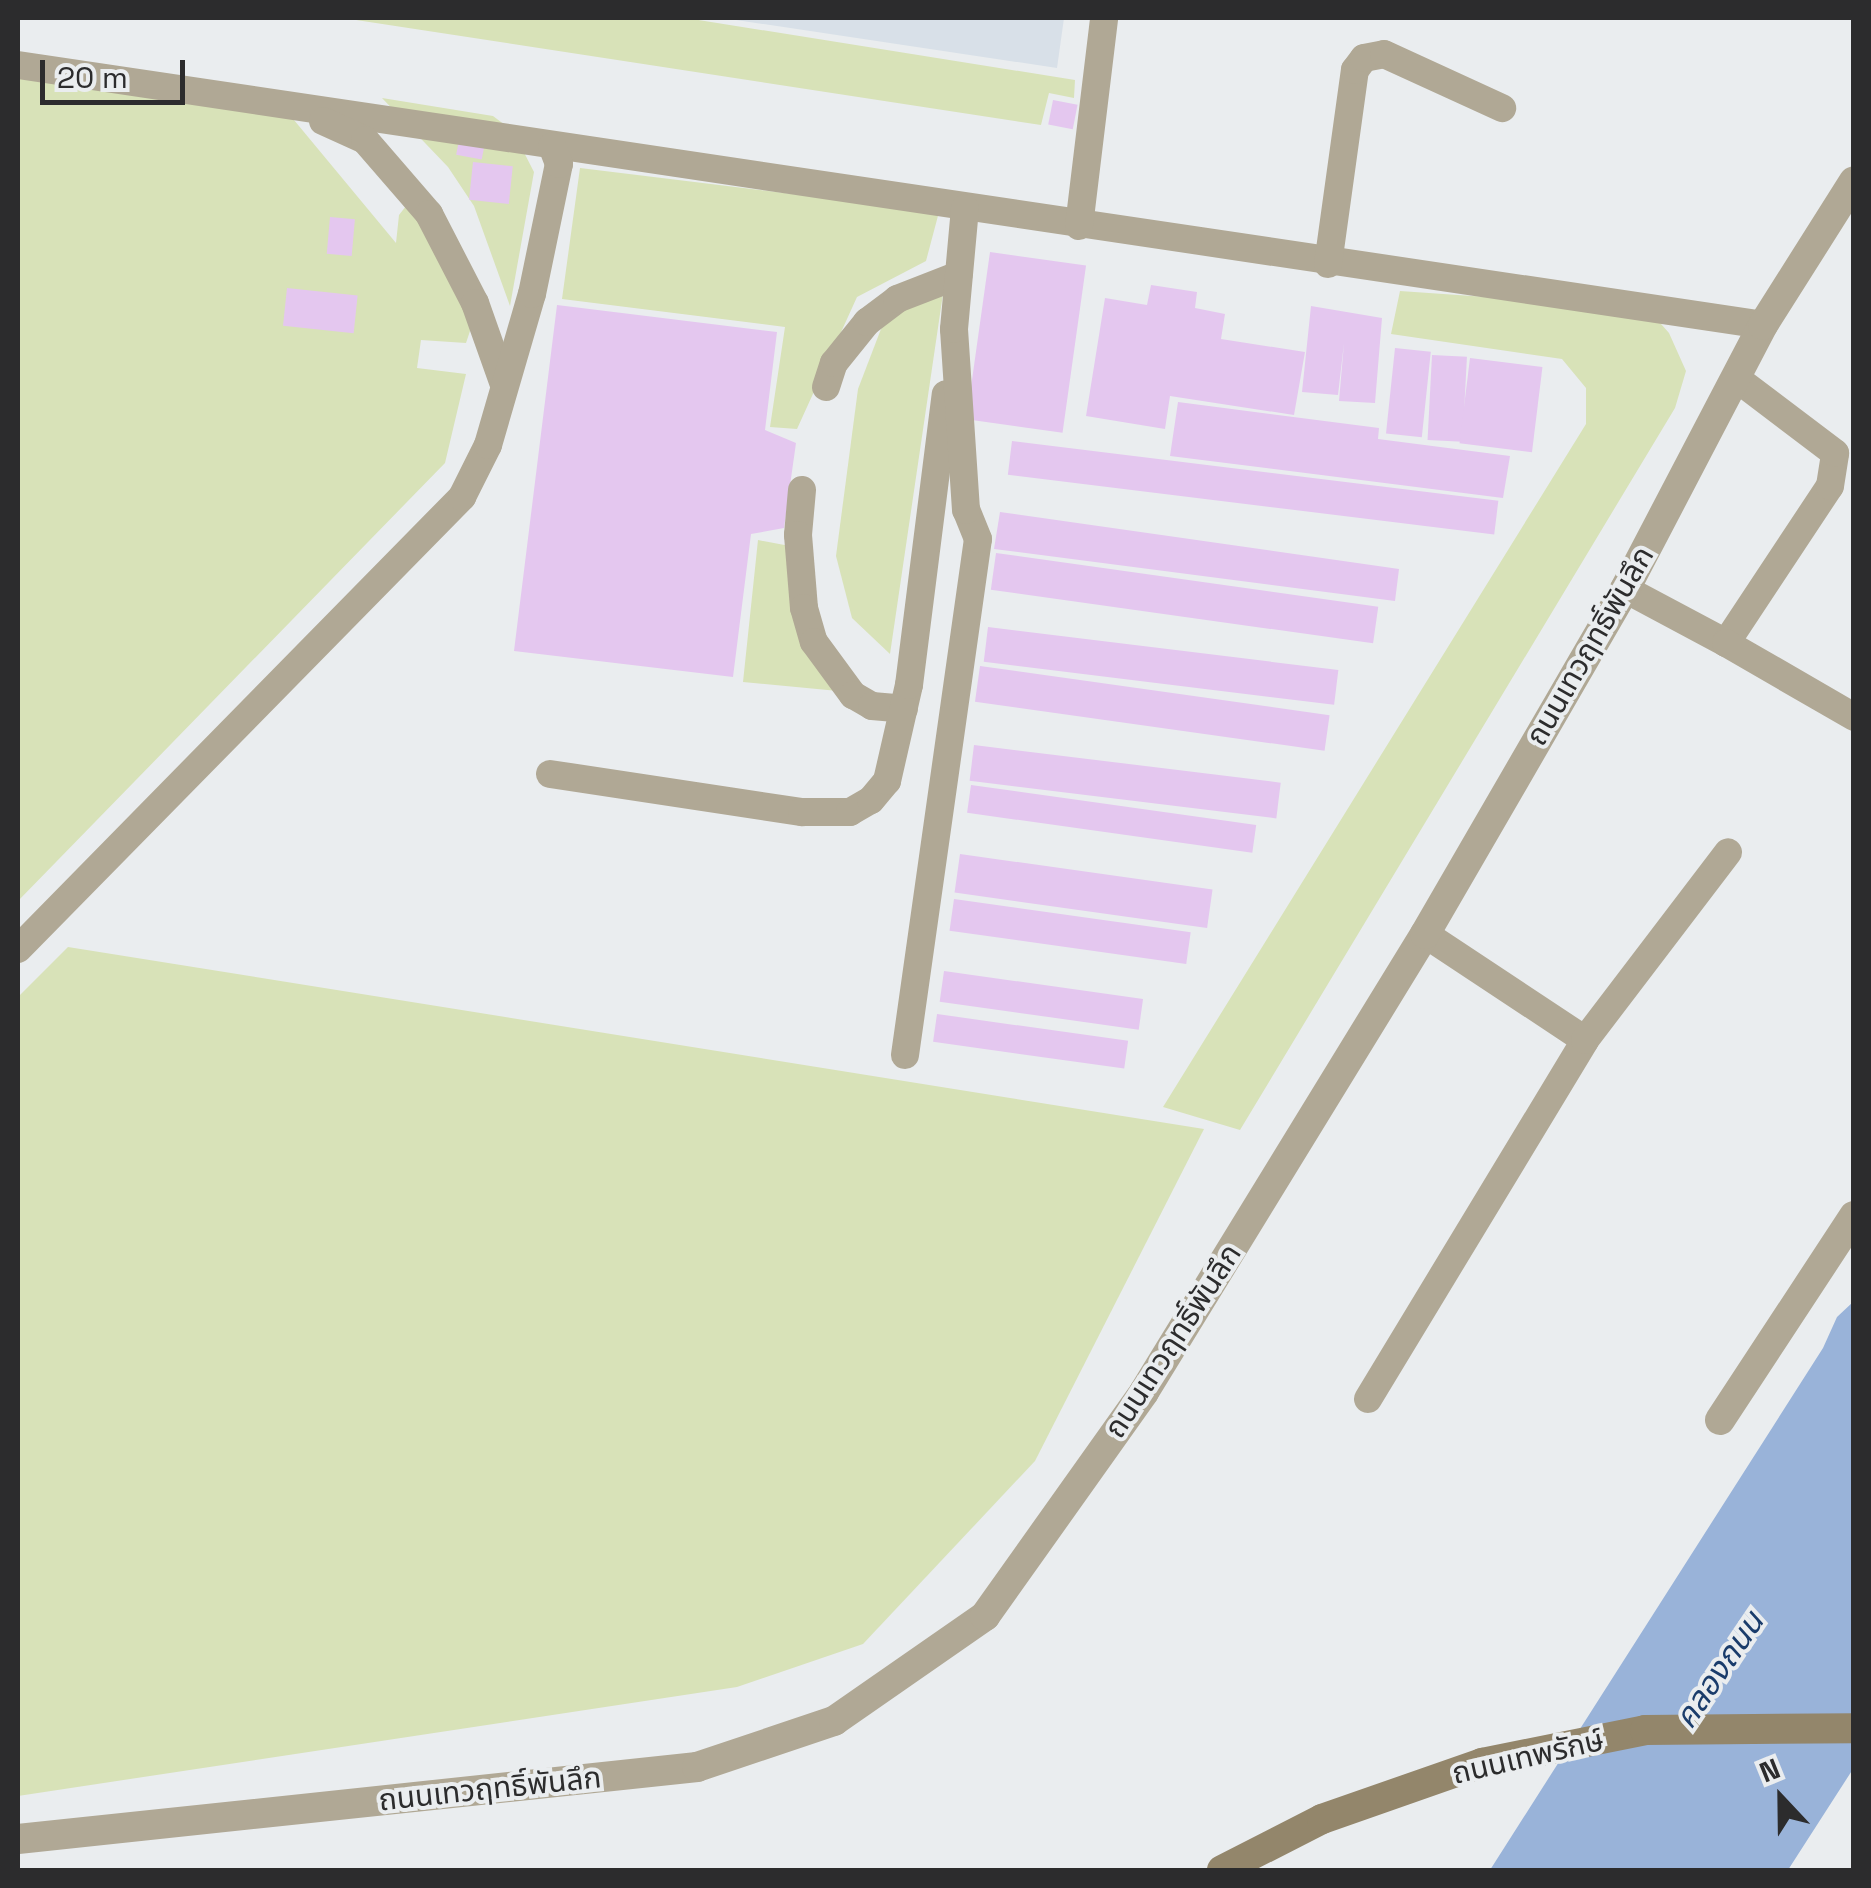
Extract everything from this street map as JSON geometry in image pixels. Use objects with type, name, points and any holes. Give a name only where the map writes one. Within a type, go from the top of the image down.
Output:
[{"type":"main road","name":"ถนนเทพรักษ์","points":[[1222,1870],[1322,1819],[1482,1763],[1644,1730],[1854,1728]]},
{"type":"street","name":"ถนนเทวฤทธิ์พันลึก","points":[[18,1839],[696,1767],[834,1722],[985,1616],[1144,1392],[1425,934],[1625,589],[1762,325],[1854,181]]},
{"type":"street","points":[[1720,1420],[1854,1216]]},
{"type":"lane","points":[[1079,226],[1104,18]]},
{"type":"lane","points":[[1328,264],[1354,70],[1364,58],[1384,54],[1502,108]]},
{"type":"lane","points":[[18,66],[1328,264],[1762,325]]},
{"type":"lane","points":[[271,104],[365,140],[428,214],[474,303],[503,382]]},
{"type":"lane","points":[[18,949],[462,497],[488,445],[503,382],[532,294],[559,164],[552,146]]},
{"type":"lane","points":[[550,774],[802,812],[850,812],[887,781],[904,709],[966,209]]},
{"type":"lane","points":[[826,387],[834,363],[867,322],[897,299],[959,275]]},
{"type":"lane","points":[[905,1055],[978,539],[966,510],[954,329]]},
{"type":"lane","points":[[1726,642],[1830,486],[1838,464],[1835,453],[1736,378]]},
{"type":"lane","points":[[802,490],[799,548],[814,642],[852,695],[872,706],[904,709]]},
{"type":"lane","points":[[1625,589],[1726,642],[1854,717]]},
{"type":"lane","points":[[1368,1399],[1585,1040],[1728,852]]},
{"type":"lane","points":[[1425,934],[1585,1040]]},
{"type":"shaded area","points":[[723,18],[1064,18],[1057,68]]},
{"type":"green space","points":[[343,18],[686,18],[1075,80],[1074,98],[1049,93],[1041,125]]},
{"type":"green space","points":[[18,77],[289,114],[396,243],[399,215],[410,201],[426,203],[471,328],[466,343],[421,340],[417,368],[466,374],[445,463],[18,901]]},
{"type":"green space","points":[[382,98],[493,116],[513,131],[534,172],[510,306],[474,206],[448,167]]},
{"type":"green space","points":[[580,168],[939,212],[926,261],[857,297],[797,429],[770,427],[785,327],[562,299]]},
{"type":"green space","points":[[945,280],[890,654],[852,618],[836,556],[858,389],[881,329],[902,306]]},
{"type":"green space","points":[[1400,291],[1647,308],[1669,333],[1686,371],[1675,408],[1240,1130],[1163,1107],[1586,424],[1586,388],[1562,359],[1391,334]]},
{"type":"green space","points":[[758,540],[795,547],[821,641],[859,693],[743,682]]},
{"type":"green space","points":[[68,947],[1204,1129],[1035,1461],[863,1644],[737,1687],[18,1796],[18,997]]},
{"type":"water","name":"คลองถนน","points":[[1853,1302],[1853,1769],[1788,1870],[1490,1870],[1823,1348],[1837,1317]]},
{"type":"building","points":[[1053,100],[1078,105],[1073,129],[1048,125]]},
{"type":"building","points":[[460,135],[486,140],[482,160],[456,155]]},
{"type":"building","points":[[473,162],[513,166],[509,204],[469,200]]},
{"type":"building","points":[[330,217],[355,219],[352,256],[327,254]]},
{"type":"building","points":[[990,252],[1086,265],[1063,433],[966,419]]},
{"type":"building","points":[[1151,285],[1197,292],[1195,308],[1225,314],[1221,339],[1305,352],[1294,415],[1170,396],[1165,429],[1086,416],[1105,298],[1147,305]]},
{"type":"building","points":[[287,288],[358,295],[354,333],[283,326]]},
{"type":"building","points":[[557,305],[777,332],[765,430],[796,443],[784,528],[751,534],[733,677],[514,651]]},
{"type":"building","points":[[1311,306],[1382,318],[1375,403],[1339,401],[1344,343],[1338,395],[1302,392]]},
{"type":"building","points":[[1395,348],[1431,352],[1422,437],[1386,434]]},
{"type":"building","points":[[1432,355],[1467,357],[1463,442],[1428,440]]},
{"type":"building","points":[[1470,358],[1542,367],[1532,452],[1460,443]]},
{"type":"building","points":[[1178,402],[1379,428],[1378,439],[1510,456],[1503,498],[1170,456]]},
{"type":"building","points":[[1012,441],[1498,501],[1494,534],[1008,475]]},
{"type":"building","points":[[1000,512],[1399,569],[1395,601],[994,549]]},
{"type":"building","points":[[996,553],[1378,607],[1373,643],[991,590]]},
{"type":"building","points":[[988,627],[1338,670],[1334,705],[984,662]]},
{"type":"building","points":[[980,666],[1330,715],[1325,751],[975,702]]},
{"type":"building","points":[[974,745],[1281,783],[1276,818],[970,781]]},
{"type":"building","points":[[971,785],[1256,825],[1252,853],[967,813]]},
{"type":"building","points":[[960,854],[1213,889],[1207,928],[955,893]]},
{"type":"building","points":[[954,899],[1191,932],[1186,964],[950,931]]},
{"type":"building","points":[[944,971],[1143,999],[1139,1030],[940,1002]]},
{"type":"building","points":[[937,1014],[1128,1041],[1124,1069],[933,1042]]}]
